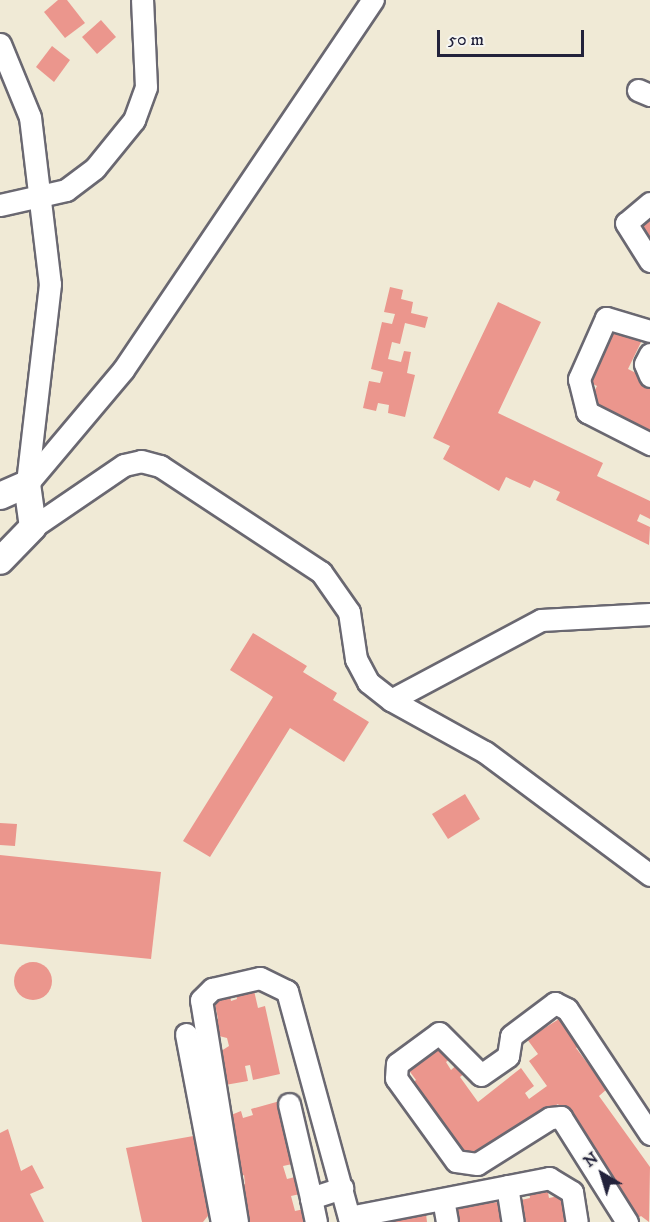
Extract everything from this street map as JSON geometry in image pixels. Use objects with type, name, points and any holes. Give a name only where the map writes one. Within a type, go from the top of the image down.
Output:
[{"type":"street","points":[[0,205],[42,198],[66,190],[95,168],[134,120],[146,87],[142,0]]},
{"type":"street","points":[[0,496],[27,484],[123,370],[373,0]]},
{"type":"street","points":[[0,44],[7,74],[30,117],[42,198],[50,284],[27,484],[33,527]]},
{"type":"street","points":[[650,203],[626,223],[650,261]]},
{"type":"street","points":[[650,331],[606,318],[579,379],[587,412],[650,444]]},
{"type":"street","points":[[650,354],[645,364],[650,376]]},
{"type":"street","points":[[0,561],[33,527],[124,465],[141,461],[160,466],[321,572],[349,612],[356,658],[368,682],[392,700],[485,752],[650,875]]},
{"type":"street","points":[[392,700],[540,620],[650,614]]},
{"type":"street","points":[[237,1222],[201,1000],[212,989],[260,978],[287,991],[349,1219],[549,1178],[572,1192],[577,1222]]},
{"type":"street","points":[[627,1222],[561,1117],[550,1118],[477,1164],[456,1161],[396,1078],[397,1064],[439,1033],[481,1075],[508,1056],[511,1036],[555,1003],[567,1009],[650,1134]]},
{"type":"street","points":[[186,1034],[222,1222]]},
{"type":"street","points":[[290,1104],[316,1222]]},
{"type":"street","points":[[507,1186],[513,1222]]},
{"type":"street","points":[[311,1198],[342,1188]]},
{"type":"street","points":[[443,1198],[447,1222]]},
{"type":"building","points":[[58,0],[67,0],[85,23],[65,38],[44,12]]},
{"type":"building","points":[[101,20],[116,37],[97,54],[82,37]]},
{"type":"building","points":[[52,46],[70,60],[54,82],[36,67]]},
{"type":"building","points":[[650,214],[650,237],[647,239],[636,223]]},
{"type":"building","points":[[390,287],[403,290],[401,299],[413,302],[411,313],[428,317],[425,328],[405,323],[400,344],[392,342],[388,359],[401,362],[404,351],[411,352],[407,373],[415,375],[405,417],[388,413],[389,405],[378,403],[376,411],[363,408],[369,381],[380,383],[383,372],[371,369],[382,322],[392,324],[395,314],[384,312]]},
{"type":"building","points":[[498,302],[541,322],[498,413],[603,463],[597,476],[650,501],[650,519],[640,514],[637,521],[650,527],[649,545],[556,500],[560,492],[534,480],[530,488],[506,477],[499,491],[443,459],[450,446],[433,438]]},
{"type":"building","points":[[610,323],[643,338],[628,369],[650,380],[650,435],[587,405],[597,386],[582,379]]},
{"type":"building","points":[[253,633],[307,666],[303,672],[337,693],[333,700],[369,722],[344,762],[290,728],[210,857],[183,841],[273,697],[230,670]]},
{"type":"building","points":[[465,794],[480,819],[448,839],[432,814]]},
{"type":"building","points":[[0,823],[17,824],[15,846],[0,845]]},
{"type":"building","points":[[0,855],[161,872],[151,959],[0,944]]},
{"type":"building","points":[[33,962],[47,967],[52,981],[47,995],[33,1000],[19,995],[14,981],[19,967]]},
{"type":"building","points":[[253,986],[258,1008],[265,1006],[280,1074],[253,1080],[250,1065],[245,1066],[248,1081],[225,1085],[218,1053],[229,1046],[227,1038],[215,1035],[212,1021],[218,1019],[213,994],[229,991],[231,1001],[237,999],[235,989]]},
{"type":"building","points":[[567,1014],[582,1045],[576,1048],[607,1089],[599,1096],[650,1167],[649,1222],[641,1216],[633,1221],[558,1104],[472,1157],[456,1147],[412,1083],[416,1080],[405,1065],[434,1044],[439,1050],[446,1045],[454,1056],[446,1062],[451,1070],[459,1063],[466,1072],[460,1077],[478,1102],[521,1068],[534,1086],[525,1093],[529,1099],[547,1086],[529,1061],[538,1054],[527,1039]]},
{"type":"building","points":[[280,1101],[297,1163],[283,1166],[287,1179],[295,1177],[300,1194],[291,1196],[295,1211],[304,1209],[308,1222],[245,1222],[239,1186],[245,1184],[244,1175],[237,1178],[226,1117],[241,1111],[243,1118],[253,1115],[251,1109]]},
{"type":"building","points":[[8,1129],[21,1171],[32,1165],[44,1188],[30,1194],[44,1222],[0,1222],[0,1133]]},
{"type":"building","points":[[199,1135],[212,1211],[203,1222],[142,1222],[126,1148]]},
{"type":"building","points":[[547,1187],[549,1198],[569,1194],[567,1222],[524,1222],[521,1200],[530,1198],[529,1191]]},
{"type":"building","points":[[492,1196],[493,1203],[502,1201],[505,1222],[452,1222],[450,1209],[462,1207],[461,1202]]},
{"type":"building","points":[[394,1212],[396,1220],[426,1214],[427,1222],[377,1222]]}]
